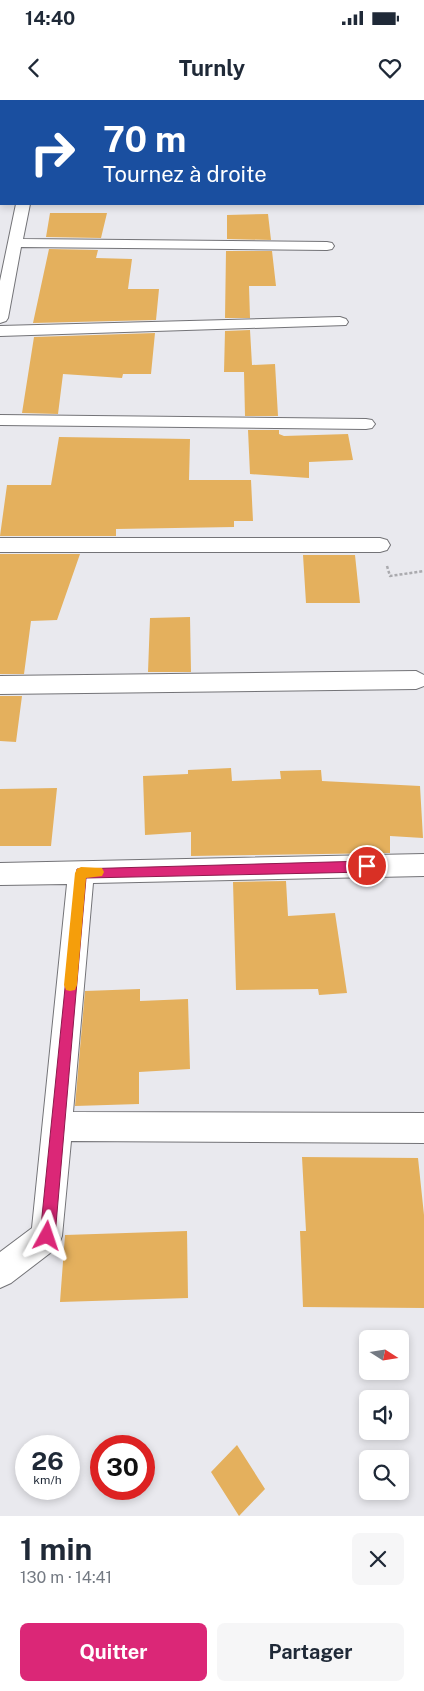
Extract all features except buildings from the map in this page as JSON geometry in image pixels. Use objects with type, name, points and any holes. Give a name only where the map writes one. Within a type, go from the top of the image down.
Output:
[{"type":"street","points":[[0,318],[2,296],[15,243],[17,212]]},
{"type":"street","points":[[15,243],[327,246]]},
{"type":"street","points":[[0,331],[340,322]]},
{"type":"street","points":[[0,420],[366,424]]},
{"type":"street","points":[[0,545],[380,545]]},
{"type":"street","points":[[0,685],[416,680]]},
{"type":"street","points":[[0,874],[424,865]]},
{"type":"street","points":[[0,1272],[47,1236],[81,873]]},
{"type":"street","points":[[57,1126],[424,1128]]},
{"type":"path","points":[[380,545],[390,576],[424,571]]},
{"type":"slow traffic","points":[[70,985],[81,873],[98,872]]},
{"type":"route","points":[[47,1236],[81,873],[367,866]]}]
